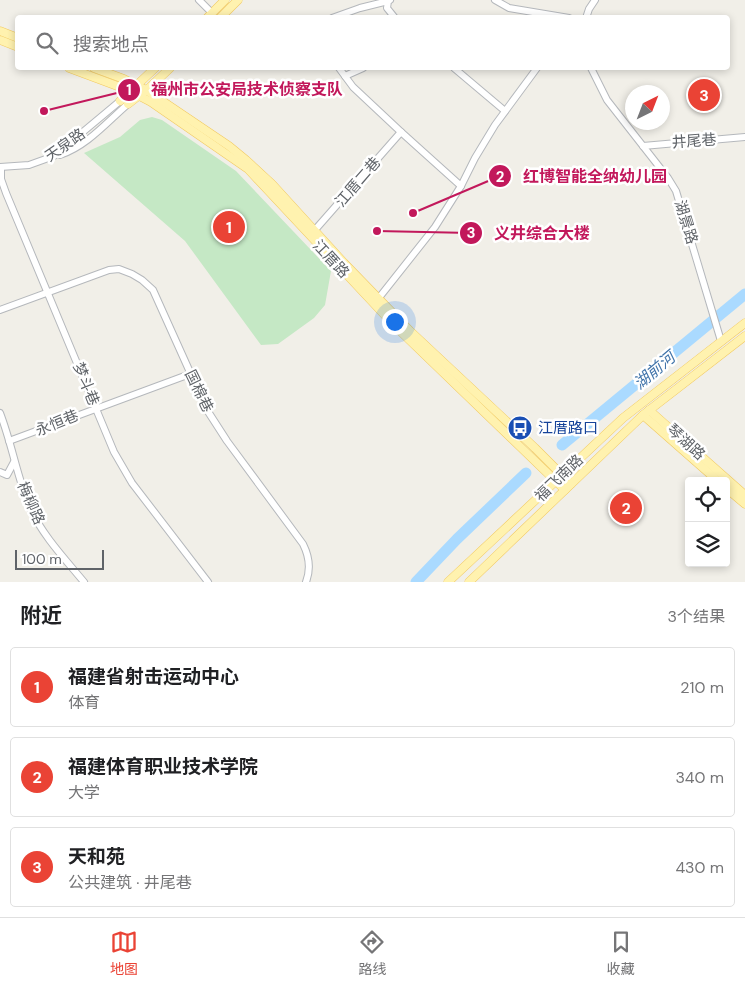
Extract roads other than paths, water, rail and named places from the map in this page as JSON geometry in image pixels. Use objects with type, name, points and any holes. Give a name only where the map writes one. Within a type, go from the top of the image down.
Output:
[{"type":"main road","points":[[210,15],[224,0]]},
{"type":"main road","points":[[223,15],[238,0]]},
{"type":"main road","points":[[0,31],[15,37]]},
{"type":"main road","points":[[0,40],[15,46]]},
{"type":"main road","name":"江厝路","points":[[74,70],[130,92],[143,93],[239,154],[272,184],[378,298],[458,377],[535,448],[559,478]]},
{"type":"main road","name":"江厝路","points":[[99,70],[137,85],[143,93],[248,169],[394,325],[568,487]]},
{"type":"main road","points":[[124,103],[130,92],[153,70]]},
{"type":"main road","points":[[124,103],[143,93],[168,70]]},
{"type":"main road","name":"福飞南路","points":[[448,582],[623,418],[745,322]]},
{"type":"main road","name":"福飞南路","points":[[469,582],[646,412],[745,336]]},
{"type":"main road","points":[[646,412],[714,477]]},
{"type":"main road","name":"琴湖路","points":[[646,412],[745,495]]},
{"type":"main road","points":[[730,491],[745,504]]},
{"type":"street","points":[[199,0],[210,15]]},
{"type":"street","points":[[340,15],[388,0],[387,8],[393,15]]},
{"type":"street","points":[[496,0],[509,8],[551,15]]},
{"type":"street","points":[[587,15],[588,9],[595,0]]},
{"type":"street","points":[[340,70],[354,87],[461,186]]},
{"type":"street","points":[[345,76],[358,70]]},
{"type":"street","points":[[456,70],[505,111]]},
{"type":"street","points":[[378,298],[435,228],[461,186],[475,158],[505,111],[536,70]]},
{"type":"street","name":"湖景路","points":[[592,70],[607,100],[676,191],[721,341]]},
{"type":"street","name":"天泉路","points":[[0,167],[36,163],[54,156],[124,103]]},
{"type":"street","name":"江厝二巷","points":[[314,231],[401,132]]},
{"type":"street","name":"井尾巷","points":[[643,146],[745,137]]},
{"type":"street","name":"梦斗巷","points":[[0,167],[6,193],[114,452],[132,483],[208,582]]},
{"type":"street","name":"国棉巷","points":[[48,292],[109,270],[120,269],[142,280],[153,290],[207,410],[226,441],[303,544],[307,554],[309,573],[306,582]]},
{"type":"street","points":[[0,310],[48,292]]},
{"type":"street","name":"永恒巷","points":[[9,441],[96,407],[190,374]]},
{"type":"street","name":"梅柳路","points":[[0,413],[21,485],[31,509],[40,526],[84,582]]},
{"type":"street","points":[[0,472],[7,475],[14,462]]},
{"type":"waterway","name":"湖前河","points":[[562,445],[745,294]]},
{"type":"waterway","name":"湖前河","points":[[416,582],[457,539],[526,473]]},
{"type":"place","name":"天和苑","points":[[704,95]]},
{"type":"place","name":"福州市公安局技术侦察支队","points":[[44,111]]},
{"type":"place","name":"红博智能全纳幼儿园","points":[[413,213]]},
{"type":"place","name":"福建省射击运动中心","points":[[229,227]]},
{"type":"place","name":"义井综合大楼","points":[[377,231]]},
{"type":"place","name":"江厝路口","points":[[520,428]]},
{"type":"place","name":"福建体育职业技术学院","points":[[626,508]]}]
